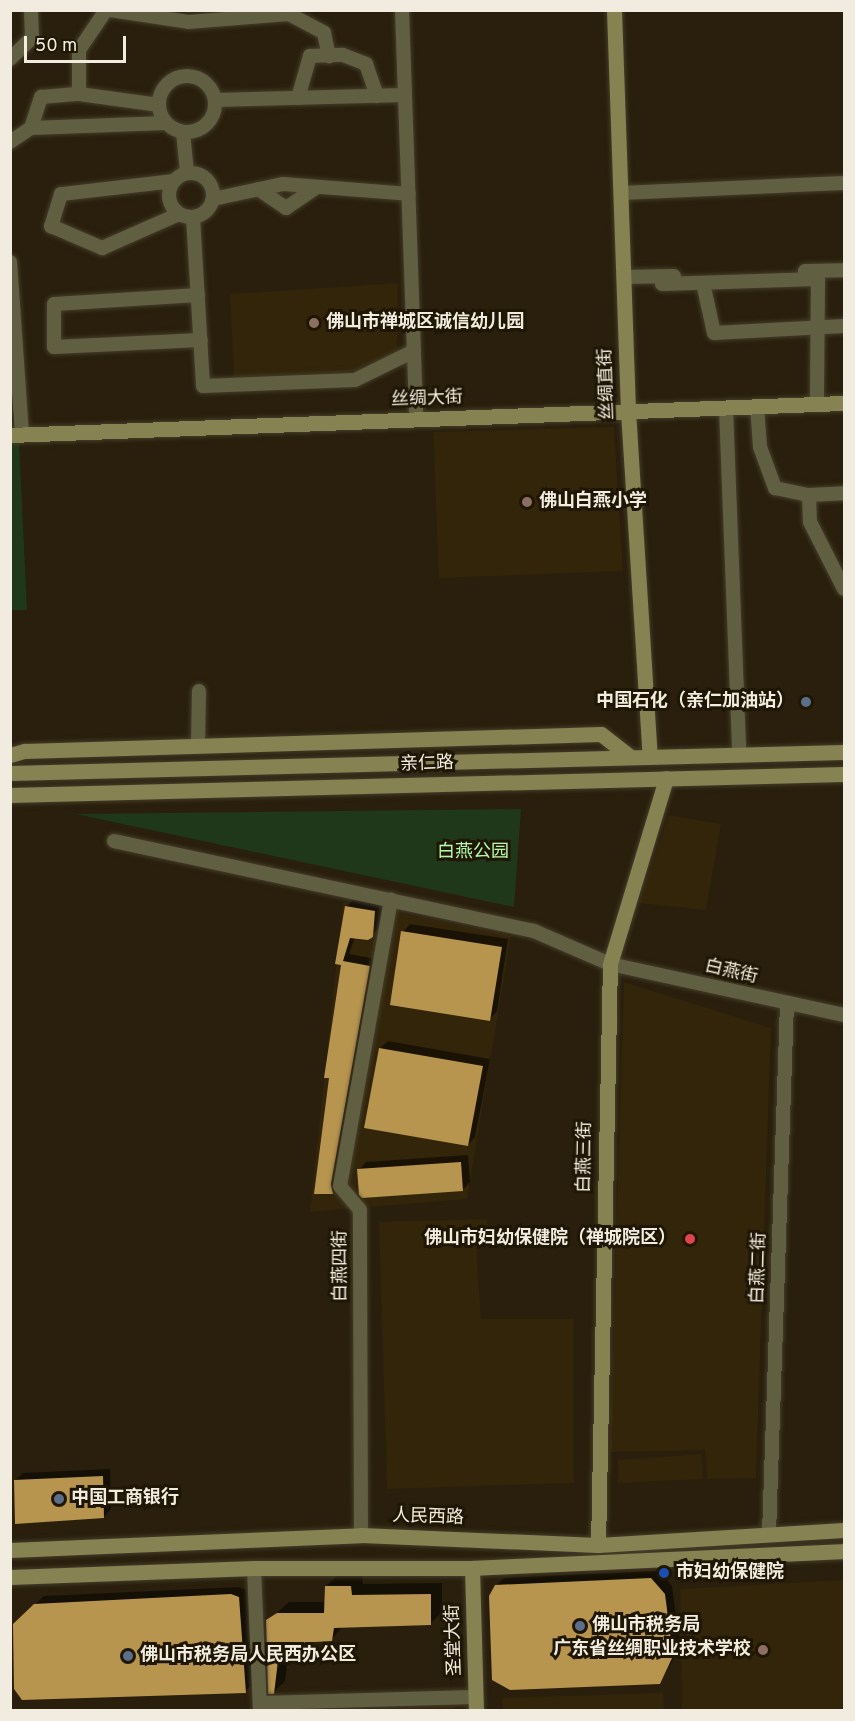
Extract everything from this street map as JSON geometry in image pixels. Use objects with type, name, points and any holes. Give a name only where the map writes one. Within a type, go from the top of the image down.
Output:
[{"type":"main road","name":"丝绸直街","points":[[614,10],[628,411],[650,756]]},
{"type":"main road","name":"丝绸大街","points":[[16,435],[844,403]]},
{"type":"main road","points":[[10,755],[24,751],[601,734],[630,757]]},
{"type":"main road","name":"亲仁路","points":[[10,773],[844,752]]},
{"type":"main road","name":"亲仁路","points":[[10,795],[844,774]]},
{"type":"main road","name":"白燕三街","points":[[598,1545],[610,964],[666,778]]},
{"type":"main road","name":"人民西路","points":[[10,1550],[361,1535],[598,1545],[844,1530]]},
{"type":"main road","points":[[10,1577],[254,1568],[472,1568],[844,1551]]},
{"type":"main road","name":"圣堂大街","points":[[472,1568],[476,1704]]},
{"type":"street","points":[[10,60],[32,38],[31,10]]},
{"type":"street","points":[[79,94],[79,50],[108,10],[188,22],[289,14],[324,33],[329,56]]},
{"type":"street","points":[[402,10],[416,420]]},
{"type":"street","points":[[298,98],[310,56],[343,55],[366,64],[377,96]]},
{"type":"street","points":[[166,123],[159,105],[165,87],[181,77],[200,79],[215,100]]},
{"type":"street","points":[[31,128],[41,98],[79,94],[159,105]]},
{"type":"street","points":[[215,100],[405,95]]},
{"type":"street","points":[[10,142],[31,128],[166,123],[183,132],[207,124],[215,100]]},
{"type":"street","points":[[183,132],[187,173]]},
{"type":"street","points":[[187,173],[207,179],[213,199],[206,212],[193,218],[178,214],[102,248],[51,226],[61,194],[174,181],[187,173]]},
{"type":"street","points":[[174,181],[170,202],[178,214]]},
{"type":"street","points":[[621,193],[844,183]]},
{"type":"street","points":[[213,199],[283,184],[409,194]]},
{"type":"street","points":[[258,189],[286,208],[317,187]]},
{"type":"street","points":[[193,218],[203,386],[355,380],[414,351]]},
{"type":"street","points":[[10,262],[16,435]]},
{"type":"street","points":[[624,277],[844,270]]},
{"type":"street","points":[[662,284],[818,279],[817,404]]},
{"type":"street","points":[[703,283],[714,333],[844,326]]},
{"type":"street","points":[[198,295],[54,304],[54,346],[201,340]]},
{"type":"street","points":[[757,406],[760,447],[775,488],[809,495],[844,494]]},
{"type":"street","points":[[726,408],[739,754]]},
{"type":"street","points":[[809,495],[810,522],[844,589]]},
{"type":"street","points":[[198,746],[199,691]]},
{"type":"street","name":"白燕街","points":[[114,841],[534,931],[610,964],[844,1015]]},
{"type":"street","name":"白燕四街","points":[[361,1535],[360,1210],[340,1186],[391,900]]},
{"type":"street","name":"白燕二街","points":[[769,1534],[787,1004]]},
{"type":"street","points":[[254,1568],[260,1706],[476,1704]]},
{"type":"shaded area","name":"佛山市禅城区诚信幼儿园","points":[[398,283],[397,352],[355,375],[234,380],[230,294]]},
{"type":"shaded area","name":"佛山白燕小学","points":[[614,427],[623,571],[439,578],[433,432]]},
{"type":"shaded area","points":[[669,815],[721,824],[706,910],[639,903]]},
{"type":"shaded area","points":[[343,902],[511,936],[467,1199],[310,1212]]},
{"type":"shaded area","name":"佛山市妇幼保健院（禅城院区）","points":[[624,982],[771,1028],[756,1478],[707,1479],[705,1450],[610,1452]]},
{"type":"shaded area","points":[[487,1219],[489,1238],[476,1241],[481,1319],[574,1319],[574,1483],[387,1489],[379,1222]]},
{"type":"shaded area","points":[[702,1454],[703,1479],[618,1483],[618,1460]]},
{"type":"shaded area","name":"广东省丝绸职业技术学校","points":[[844,1580],[844,1710],[682,1710],[680,1589]]},
{"type":"shaded area","points":[[663,1693],[664,1710],[503,1710],[502,1698]]},
{"type":"shaded area","points":[[455,1705],[456,1710],[310,1710]]},
{"type":"green space","points":[[19,443],[27,610],[11,610],[11,444]]},
{"type":"green space","name":"白燕公园","points":[[521,809],[514,907],[76,814]]},
{"type":"building","points":[[345,906],[375,911],[373,937],[368,940],[350,938],[343,961],[370,966],[331,1184],[333,1194],[314,1194],[329,1078],[324,1078],[341,965],[335,964]]},
{"type":"building","points":[[401,931],[502,947],[490,1021],[390,1005]]},
{"type":"building","points":[[379,1048],[483,1066],[468,1146],[364,1128]]},
{"type":"building","points":[[461,1162],[463,1191],[362,1198],[359,1195],[357,1169]]},
{"type":"building","name":"中国工商银行","points":[[103,1476],[104,1518],[15,1524],[14,1480]]},
{"type":"building","name":"佛山市税务局","points":[[651,1578],[665,1594],[673,1656],[660,1684],[510,1690],[492,1680],[489,1596],[495,1585]]},
{"type":"building","points":[[325,1586],[351,1586],[352,1595],[431,1594],[431,1625],[334,1628],[332,1641],[280,1644],[274,1694],[268,1694],[266,1620],[277,1613],[324,1613]]},
{"type":"building","name":"佛山市税务局人民西办公区","points":[[231,1594],[239,1597],[246,1693],[22,1700],[14,1689],[13,1624],[34,1604]]},
{"type":"place","name":"佛山市禅城区诚信幼儿园","points":[[314,323]]},
{"type":"place","name":"佛山白燕小学","points":[[527,502]]},
{"type":"place","name":"中国石化（亲仁加油站）","points":[[806,702]]},
{"type":"place","name":"佛山市妇幼保健院（禅城院区）","points":[[690,1239]]},
{"type":"place","name":"中国工商银行","points":[[59,1499]]},
{"type":"place","name":"市妇幼保健院","points":[[664,1573]]},
{"type":"place","name":"佛山市税务局","points":[[580,1626]]},
{"type":"place","name":"广东省丝绸职业技术学校","points":[[763,1650]]},
{"type":"place","name":"佛山市税务局人民西办公区","points":[[128,1656]]}]
